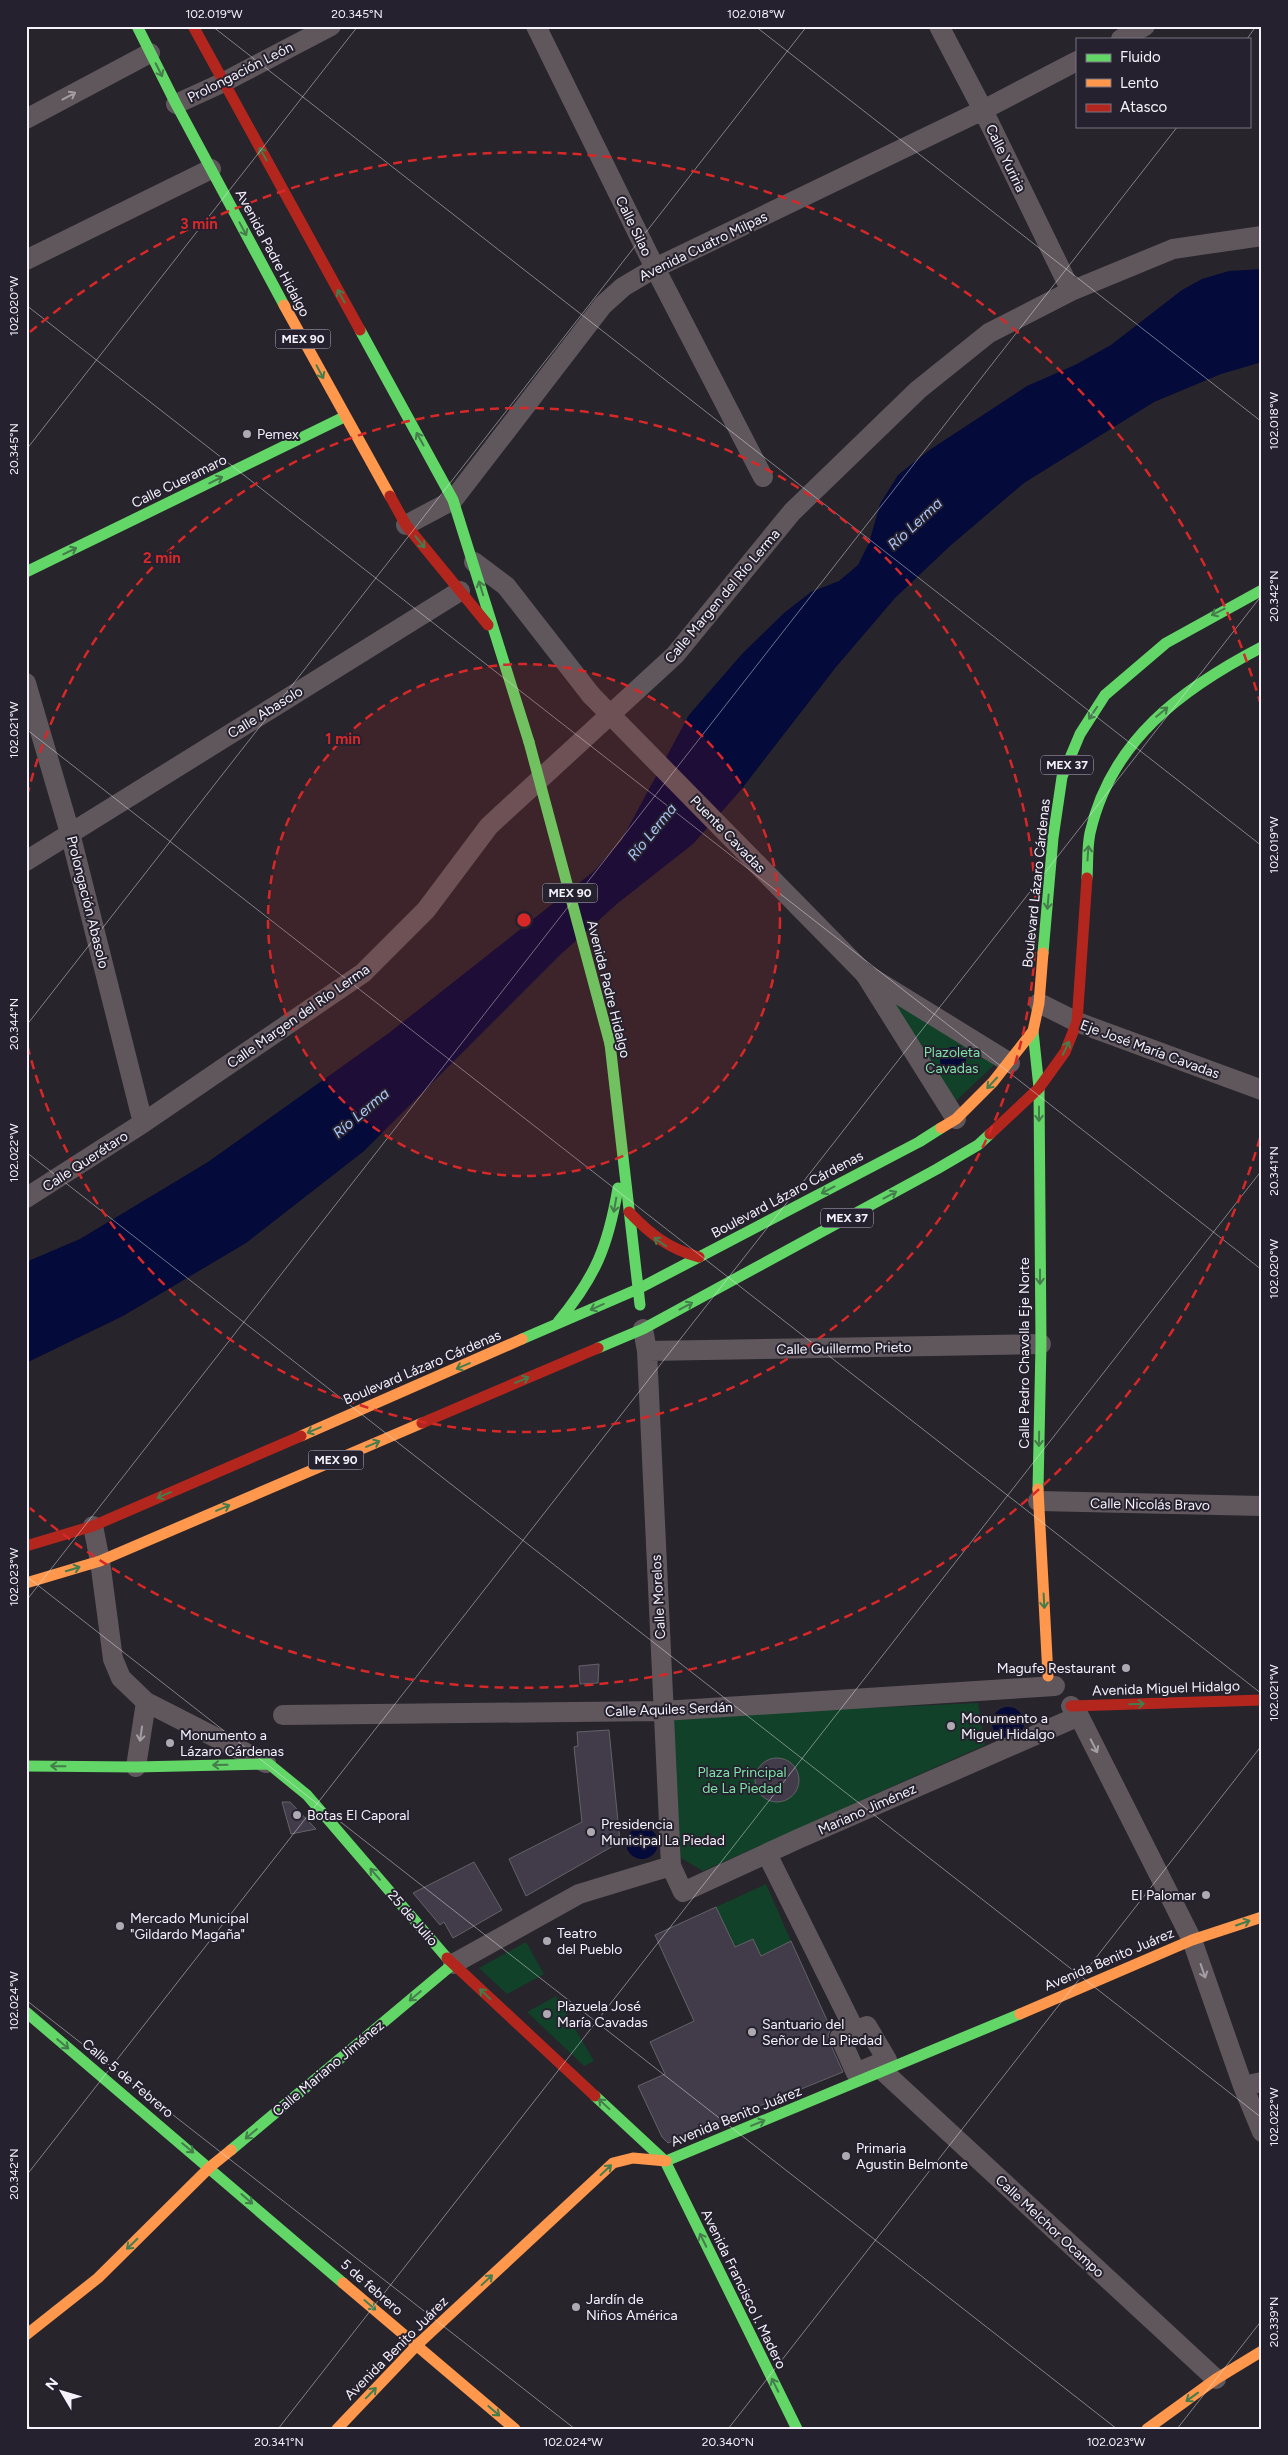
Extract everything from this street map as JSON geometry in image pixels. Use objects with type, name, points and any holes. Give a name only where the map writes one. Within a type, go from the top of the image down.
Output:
[{"type":"main road","name":"Avenida Padre Hidalgo","points":[[137,26],[176,104],[344,417],[406,525],[496,635]]},
{"type":"main road","name":"Avenida Padre Hidalgo","points":[[192,26],[453,500],[529,742],[610,1044],[643,1329]]},
{"type":"main road","name":"Calle Cueramaro","points":[[26,572],[344,417]]},
{"type":"main road","name":"Boulevard Lázaro Cárdenas","points":[[26,1546],[93,1526],[638,1289],[919,1142],[956,1119],[1010,1063],[1033,1031],[1039,1004],[1053,838],[1062,777],[1080,734],[1105,695],[1166,644],[1197,624],[1262,590]]},
{"type":"main road","name":"MEX 37","points":[[643,1329],[978,1145],[1039,1088],[1065,1052],[1077,1022],[1090,833],[1105,790],[1124,754],[1155,718],[1193,686],[1218,670],[1262,647]]},
{"type":"main road","name":"Calle Pedro Chavolla Eje Norte","points":[[1033,1031],[1039,1088],[1041,1344],[1038,1501],[1052,1681]]},
{"type":"main road","name":"MEX 90","points":[[556,1325],[585,1287],[600,1258],[611,1228],[623,1157]]},
{"type":"main road","points":[[630,1212],[652,1236],[666,1246],[699,1258]]},
{"type":"main road","name":"MEX 90","points":[[26,1583],[100,1561],[643,1329]]},
{"type":"main road","name":"Avenida Miguel Hidalgo","points":[[1075,1711],[1262,1700]]},
{"type":"main road","points":[[26,1766],[136,1767],[269,1764]]},
{"type":"main road","name":"25 de Julio","points":[[269,1764],[307,1795],[453,1964],[665,2161]]},
{"type":"main road","name":"Avenida Benito Juárez","points":[[337,2429],[417,2345],[613,2163],[634,2158],[665,2161],[1192,1940],[1262,1917]]},
{"type":"main road","name":"Calle Mariano Jiménez","points":[[26,2335],[98,2278],[210,2167],[453,1964]]},
{"type":"main road","name":"Calle 5 de Febrero","points":[[26,2012],[210,2167]]},
{"type":"main road","name":"Avenida Francisco I. Madero","points":[[665,2161],[797,2429]]},
{"type":"main road","name":"5 de febrero","points":[[210,2167],[515,2429]]},
{"type":"main road","points":[[1147,2429],[1216,2379],[1262,2351]]},
{"type":"street","name":"Prolongación León","points":[[176,104],[224,82],[331,26]]},
{"type":"street","name":"Calle Silao","points":[[536,26],[655,268],[763,477]]},
{"type":"street","name":"Calle Yuriria","points":[[939,26],[983,110],[1071,291]]},
{"type":"street","points":[[1123,38],[1145,26]]},
{"type":"street","points":[[26,119],[150,53]]},
{"type":"street","name":"Avenida Cuatro Milpas","points":[[406,525],[453,500],[603,305],[623,287],[655,268],[983,110],[1076,63]]},
{"type":"street","points":[[26,260],[211,169]]},
{"type":"street","name":"Calle Margen del Río Lerma","points":[[143,1123],[363,973],[426,910],[489,826],[675,655],[799,505],[918,390],[990,333],[1071,291],[1172,249],[1262,236]]},
{"type":"street","name":"Puente Cavadas","points":[[474,562],[506,586],[592,695],[865,974]]},
{"type":"street","name":"Calle Abasolo","points":[[26,861],[460,591]]},
{"type":"street","name":"Prolongación Abasolo","points":[[26,683],[70,833],[143,1123]]},
{"type":"street","points":[[865,974],[1010,1063]]},
{"type":"street","points":[[865,974],[956,1119]]},
{"type":"street","name":"Eje José María Cavadas","points":[[1039,1004],[1077,1022],[1262,1090]]},
{"type":"street","name":"Calle Querétaro","points":[[26,1198],[143,1123]]},
{"type":"street","name":"Calle Morelos","points":[[643,1329],[647,1352],[671,1866]]},
{"type":"street","name":"Calle Guillermo Prieto","points":[[647,1352],[1041,1344]]},
{"type":"street","name":"Calle Nicolás Bravo","points":[[1038,1501],[1262,1506]]},
{"type":"street","name":"25 de Julio","points":[[93,1526],[100,1561],[113,1659],[121,1678],[146,1702],[269,1764]]},
{"type":"street","points":[[1052,1681],[1075,1711],[1192,1940],[1252,2084],[1262,2132]]},
{"type":"street","name":"Calle Aquiles Serdán","points":[[282,1715],[663,1711],[1052,1681]]},
{"type":"street","points":[[136,1767],[146,1702]]},
{"type":"street","name":"Mariano Jiménez","points":[[671,1866],[683,1892],[1075,1711]]},
{"type":"street","points":[[767,1854],[855,2032],[840,2038],[856,2073],[878,2071]]},
{"type":"street","name":"Calle Mariano Jiménez","points":[[453,1964],[579,1894],[671,1866]]},
{"type":"street","name":"Calle Melchor Ocampo","points":[[878,2071],[1216,2379]]},
{"type":"green space","name":"Plazoleta Cavadas","points":[[845,956],[1003,1047],[993,1066],[943,1113]]},
{"type":"green space","name":"Plaza Principal de La Piedad","points":[[978,1703],[985,1745],[703,1871],[681,1858],[670,1717]]},
{"type":"green space","points":[[766,1884],[791,1941],[761,1956],[753,1939],[735,1947],[716,1907]]},
{"type":"green space","points":[[526,1942],[544,1974],[507,1994],[479,1968]]},
{"type":"green space","points":[[556,1996],[594,2061],[584,2066],[527,2012]]},
{"type":"water","name":"Río Lerma","points":[[1262,269],[1262,362],[1221,374],[1154,402],[1024,483],[950,546],[895,598],[836,667],[740,791],[693,844],[618,903],[561,954],[364,1151],[246,1243],[123,1316],[26,1363],[26,1262],[80,1239],[208,1162],[389,1033],[593,872],[621,841],[689,715],[742,654],[784,613],[811,592],[839,581],[858,565],[869,543],[880,504],[898,475],[928,451],[1027,386],[1075,365],[1111,345],[1182,290],[1202,279],[1229,271]]},
{"type":"water","points":[[953,1047],[962,1051],[966,1060],[962,1069],[953,1073],[944,1069],[940,1060],[944,1051]]},
{"type":"water","points":[[1008,1707],[1019,1712],[1024,1723],[1019,1734],[1008,1739],[997,1734],[992,1723],[997,1712]]},
{"type":"water","points":[[642,1827],[648,1828],[653,1832],[657,1837],[657,1849],[653,1854],[648,1858],[642,1859],[636,1858],[631,1854],[627,1849],[626,1843],[627,1837],[631,1832],[636,1828]]},
{"type":"building","points":[[599,1664],[598,1683],[580,1684],[579,1666]]},
{"type":"building","name":"Presidencia Municipal La Piedad","points":[[609,1730],[620,1842],[526,1896],[509,1859],[582,1822],[574,1747],[578,1746],[577,1732]]},
{"type":"building","points":[[773,1758],[781,1758],[793,1764],[799,1780],[793,1796],[781,1802],[773,1802],[761,1796],[755,1784],[755,1776],[761,1764]]},
{"type":"building","name":"Botas El Caporal","points":[[282,1802],[290,1802],[316,1829],[291,1834]]},
{"type":"building","points":[[474,1862],[502,1910],[453,1938],[444,1922],[440,1925],[413,1893]]},
{"type":"building","name":"Santuario del Señor de La Piedad","points":[[716,1907],[735,1947],[753,1939],[761,1956],[791,1941],[831,2029],[828,2035],[829,2041],[843,2072],[668,2143],[662,2137],[638,2086],[665,2074],[650,2042],[694,2021],[655,1935]]},
{"type":"traffic: fast","points":[[137,26],[176,104],[284,305]]},
{"type":"traffic: fast","points":[[360,330],[453,500],[529,742]]},
{"type":"traffic: fast","points":[[26,572],[344,417]]},
{"type":"traffic: fast","points":[[1043,953],[1053,838],[1062,777],[1080,734],[1105,695],[1166,643],[1262,590]]},
{"type":"traffic: fast","points":[[1087,878],[1089,838],[1100,800],[1115,770],[1133,744],[1154,720],[1178,699],[1205,680],[1262,647]]},
{"type":"traffic: fast","points":[[529,742],[610,1044]]},
{"type":"traffic: fast","points":[[1033,1031],[1039,1088],[1041,1344],[1038,1489]]},
{"type":"traffic: fast","points":[[610,1044],[640,1305]]},
{"type":"traffic: fast","points":[[522,1339],[638,1289],[919,1142],[941,1128]]},
{"type":"traffic: fast","points":[[598,1348],[643,1329],[937,1169],[978,1145],[990,1134]]},
{"type":"traffic: fast","points":[[558,1322],[582,1290],[598,1260],[610,1227],[618,1188]]},
{"type":"traffic: fast","points":[[26,1766],[136,1767],[269,1764],[307,1795],[447,1958]]},
{"type":"traffic: fast","points":[[231,2150],[453,1964]]},
{"type":"traffic: fast","points":[[26,2012],[343,2283]]},
{"type":"traffic: fast","points":[[666,2161],[1020,2014]]},
{"type":"traffic: fast","points":[[595,2096],[665,2161],[797,2429]]},
{"type":"traffic: slow","points":[[284,305],[390,496]]},
{"type":"traffic: slow","points":[[941,1128],[956,1119],[993,1082],[1033,1031],[1039,1003],[1043,953]]},
{"type":"traffic: slow","points":[[301,1436],[522,1339]]},
{"type":"traffic: slow","points":[[26,1583],[100,1561],[422,1423]]},
{"type":"traffic: slow","points":[[1038,1489],[1048,1676]]},
{"type":"traffic: slow","points":[[1020,2014],[1192,1940],[1262,1917]]},
{"type":"traffic: slow","points":[[26,2335],[98,2278],[210,2167],[231,2150]]},
{"type":"traffic: slow","points":[[337,2429],[417,2345],[613,2163],[633,2158],[666,2161]]},
{"type":"traffic: slow","points":[[343,2283],[515,2429]]},
{"type":"traffic: slow","points":[[1147,2429],[1216,2379],[1262,2351]]},
{"type":"traffic: jam","points":[[193,26],[360,330]]},
{"type":"traffic: jam","points":[[390,496],[406,525],[488,625]]},
{"type":"traffic: jam","points":[[990,1134],[1039,1088],[1065,1052],[1077,1022],[1087,878]]},
{"type":"traffic: jam","points":[[629,1212],[661,1240],[678,1250],[699,1257]]},
{"type":"traffic: jam","points":[[422,1423],[598,1348]]},
{"type":"traffic: jam","points":[[26,1546],[93,1526],[301,1436]]},
{"type":"traffic: jam","points":[[1071,1706],[1262,1700]]},
{"type":"traffic: jam","points":[[447,1958],[595,2096]]},
{"type":"place","name":"Pemex","points":[[247,434]]},
{"type":"place","name":"Magufe Restaurant","points":[[1126,1668]]},
{"type":"place","name":"Monumento a Miguel Hidalgo","points":[[951,1726]]},
{"type":"place","name":"Monumento a Lázaro Cárdenas","points":[[170,1743]]},
{"type":"place","name":"Botas El Caporal","points":[[297,1815]]},
{"type":"place","name":"Presidencia Municipal La Piedad","points":[[591,1832]]},
{"type":"place","name":"El Palomar","points":[[1206,1895]]},
{"type":"place","name":"Mercado Municipal \"Gildardo Magaña\"","points":[[120,1926]]},
{"type":"place","name":"Teatro del Pueblo","points":[[547,1941]]},
{"type":"place","name":"Plazuela José María Cavadas","points":[[547,2014]]},
{"type":"place","name":"Santuario del Señor de La Piedad","points":[[752,2032]]},
{"type":"place","name":"Primaria Agustin Belmonte","points":[[846,2156]]},
{"type":"place","name":"Jardín de Niños América","points":[[576,2307]]}]
